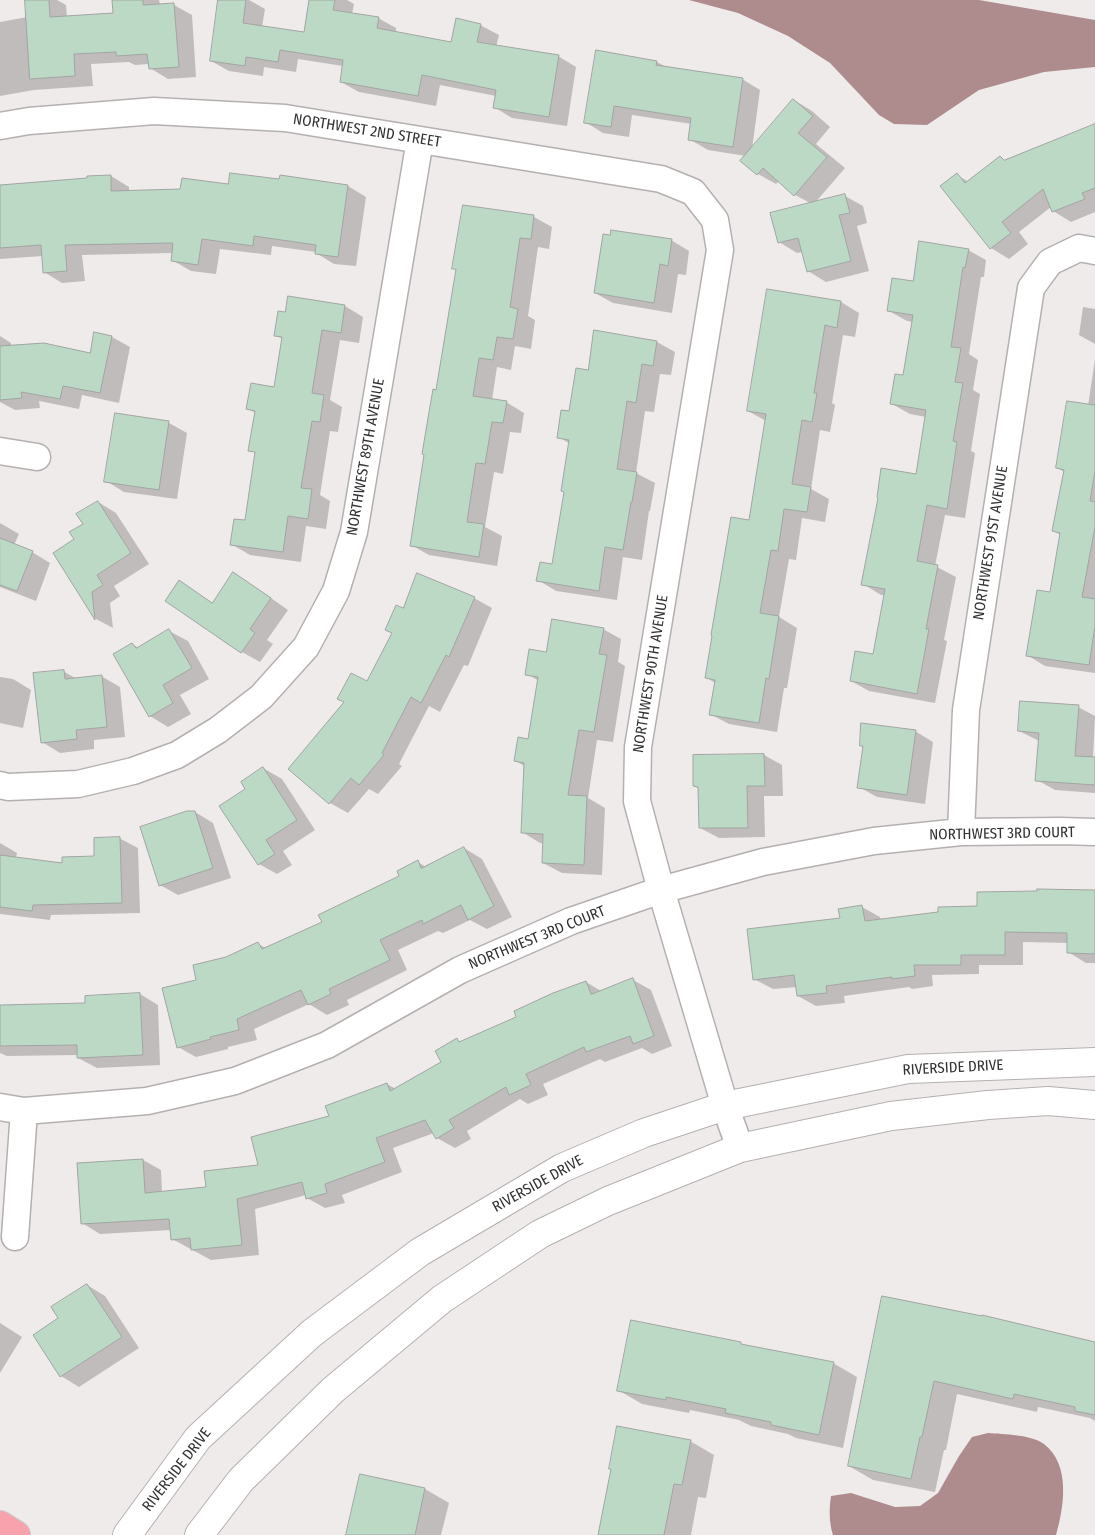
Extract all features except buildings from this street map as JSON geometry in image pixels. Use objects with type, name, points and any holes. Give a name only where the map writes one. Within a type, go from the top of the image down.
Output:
[{"type":"main road","points":[[0,1525],[16,1535]]},
{"type":"street","name":"NORTHWEST 2ND STREET","points":[[0,126],[29,121],[154,111],[285,118],[661,179],[693,192],[716,220]]},
{"type":"street","name":"NORTHWEST 89TH AVENUE","points":[[0,785],[8,787],[78,784],[133,771],[177,755],[218,730],[261,697],[306,647],[336,591],[354,532],[420,140]]},
{"type":"street","name":"NORTHWEST 90TH AVENUE","points":[[716,220],[720,250],[638,747],[638,800],[661,890],[725,1106],[740,1148]]},
{"type":"street","name":"NORTHWEST 91ST AVENUE","points":[[961,832],[966,710],[1030,288],[1050,262],[1079,248],[1095,251]]},
{"type":"street","points":[[0,452],[37,457]]},
{"type":"street","name":"NORTHWEST 3RD COURT","points":[[12,1109],[147,1101],[235,1081],[327,1045],[468,966],[571,921],[661,890],[763,862],[874,841],[961,832],[1095,832]]},
{"type":"street","name":"RIVERSIDE DRIVE","points":[[127,1535],[198,1438],[312,1333],[420,1252],[562,1168],[644,1133],[725,1106],[908,1069],[1095,1062]]},
{"type":"street","points":[[199,1535],[241,1480],[332,1390],[442,1299],[540,1234],[608,1201],[740,1148],[891,1116],[988,1105],[1048,1101],[1095,1105]]},
{"type":"street","points":[[12,1109],[15,1237]]},
{"type":"shaded area","points":[[689,0],[979,0],[1095,20],[1095,67],[1044,72],[979,90],[927,125],[894,124],[879,115],[830,63],[788,36],[738,13]]},
{"type":"shaded area","points":[[988,1433],[1033,1439],[1044,1444],[1053,1453],[1062,1475],[1063,1487],[1063,1499],[1056,1535],[833,1535],[830,1515],[831,1496],[851,1493],[895,1507],[920,1506],[938,1493],[972,1437]]}]
